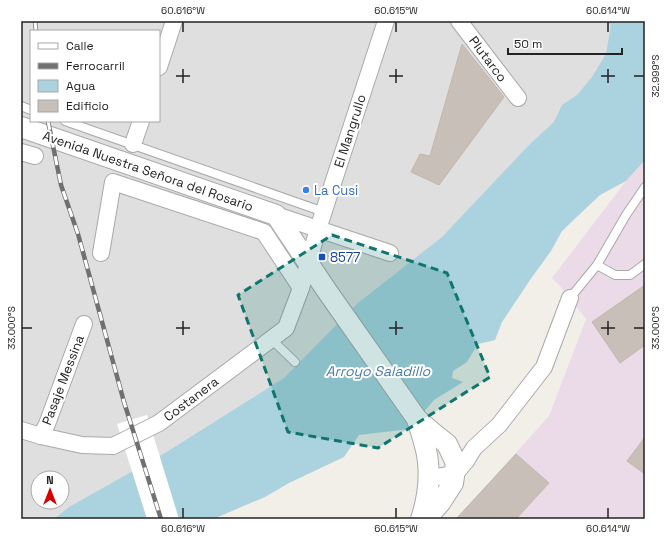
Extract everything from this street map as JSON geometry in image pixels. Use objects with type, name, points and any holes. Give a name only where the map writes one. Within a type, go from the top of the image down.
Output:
[{"type":"street","points":[[160,64],[174,21]]},
{"type":"street","name":"El Mangrullo","points":[[308,263],[386,21]]},
{"type":"street","name":"Plutarco","points":[[460,21],[518,98]]},
{"type":"street","points":[[133,144],[141,122]]},
{"type":"street","name":"Avenida Nuestra Señora del Rosario","points":[[21,127],[390,253]]},
{"type":"street","points":[[101,253],[113,182],[264,232],[301,288]]},
{"type":"street","points":[[276,215],[327,291],[418,419],[447,444],[456,463],[453,483],[440,503],[426,519]]},
{"type":"street","name":"Costanera","points":[[21,430],[82,445],[113,446],[159,423],[286,328],[301,288],[308,263]]},
{"type":"street","points":[[428,467],[437,477],[455,474],[466,461],[474,448],[499,425],[544,367],[570,298]]},
{"type":"street","name":"Pasaje Messina","points":[[41,436],[84,324]]},
{"type":"street","points":[[418,419],[428,467],[428,484],[421,519]]},
{"type":"street","points":[[428,467],[440,453],[474,448]]},
{"type":"lane","points":[[68,122],[324,212]]},
{"type":"lane","points":[[570,298],[597,265],[626,215],[645,187]]},
{"type":"lane","points":[[597,265],[615,275],[630,275],[645,264]]},
{"type":"lane","points":[[271,339],[295,362]]},
{"type":"highlighted area","points":[[332,235],[447,273],[490,377],[378,448],[288,432],[238,295]]},
{"type":"shaded area","points":[[21,21],[645,21],[645,96],[144,519],[21,519]]},
{"type":"shaded area","points":[[645,160],[645,519],[456,519],[549,416],[586,319],[552,278],[626,181]]},
{"type":"water","name":"Arroyo Saladillo","points":[[606,21],[645,21],[645,160],[626,181],[600,195],[562,231],[551,251],[502,322],[495,340],[478,344],[467,362],[453,371],[452,378],[463,382],[434,400],[409,429],[359,435],[344,457],[289,483],[265,497],[213,519],[54,519],[65,510],[70,510],[70,506],[165,453],[284,378],[358,303],[442,237],[529,145],[554,122],[562,105],[577,95],[592,77],[606,54],[611,25]]},
{"type":"pier","points":[[147,415],[179,519],[147,519],[117,424]]},
{"type":"building","points":[[462,44],[504,97],[439,185],[411,172],[420,154],[430,156]]},
{"type":"building","points":[[645,285],[645,345],[620,363],[592,322]]},
{"type":"building","points":[[645,437],[645,474],[627,461]]},
{"type":"building","points":[[516,454],[549,483],[516,519],[456,519]]},
{"type":"railway","points":[[35,21],[36,30]]},
{"type":"railway","points":[[48,122],[61,185],[78,234],[124,402],[161,519]]},
{"type":"place","name":"La Cusi","points":[[306,190]]},
{"type":"place","name":"8577","points":[[322,257]]}]
